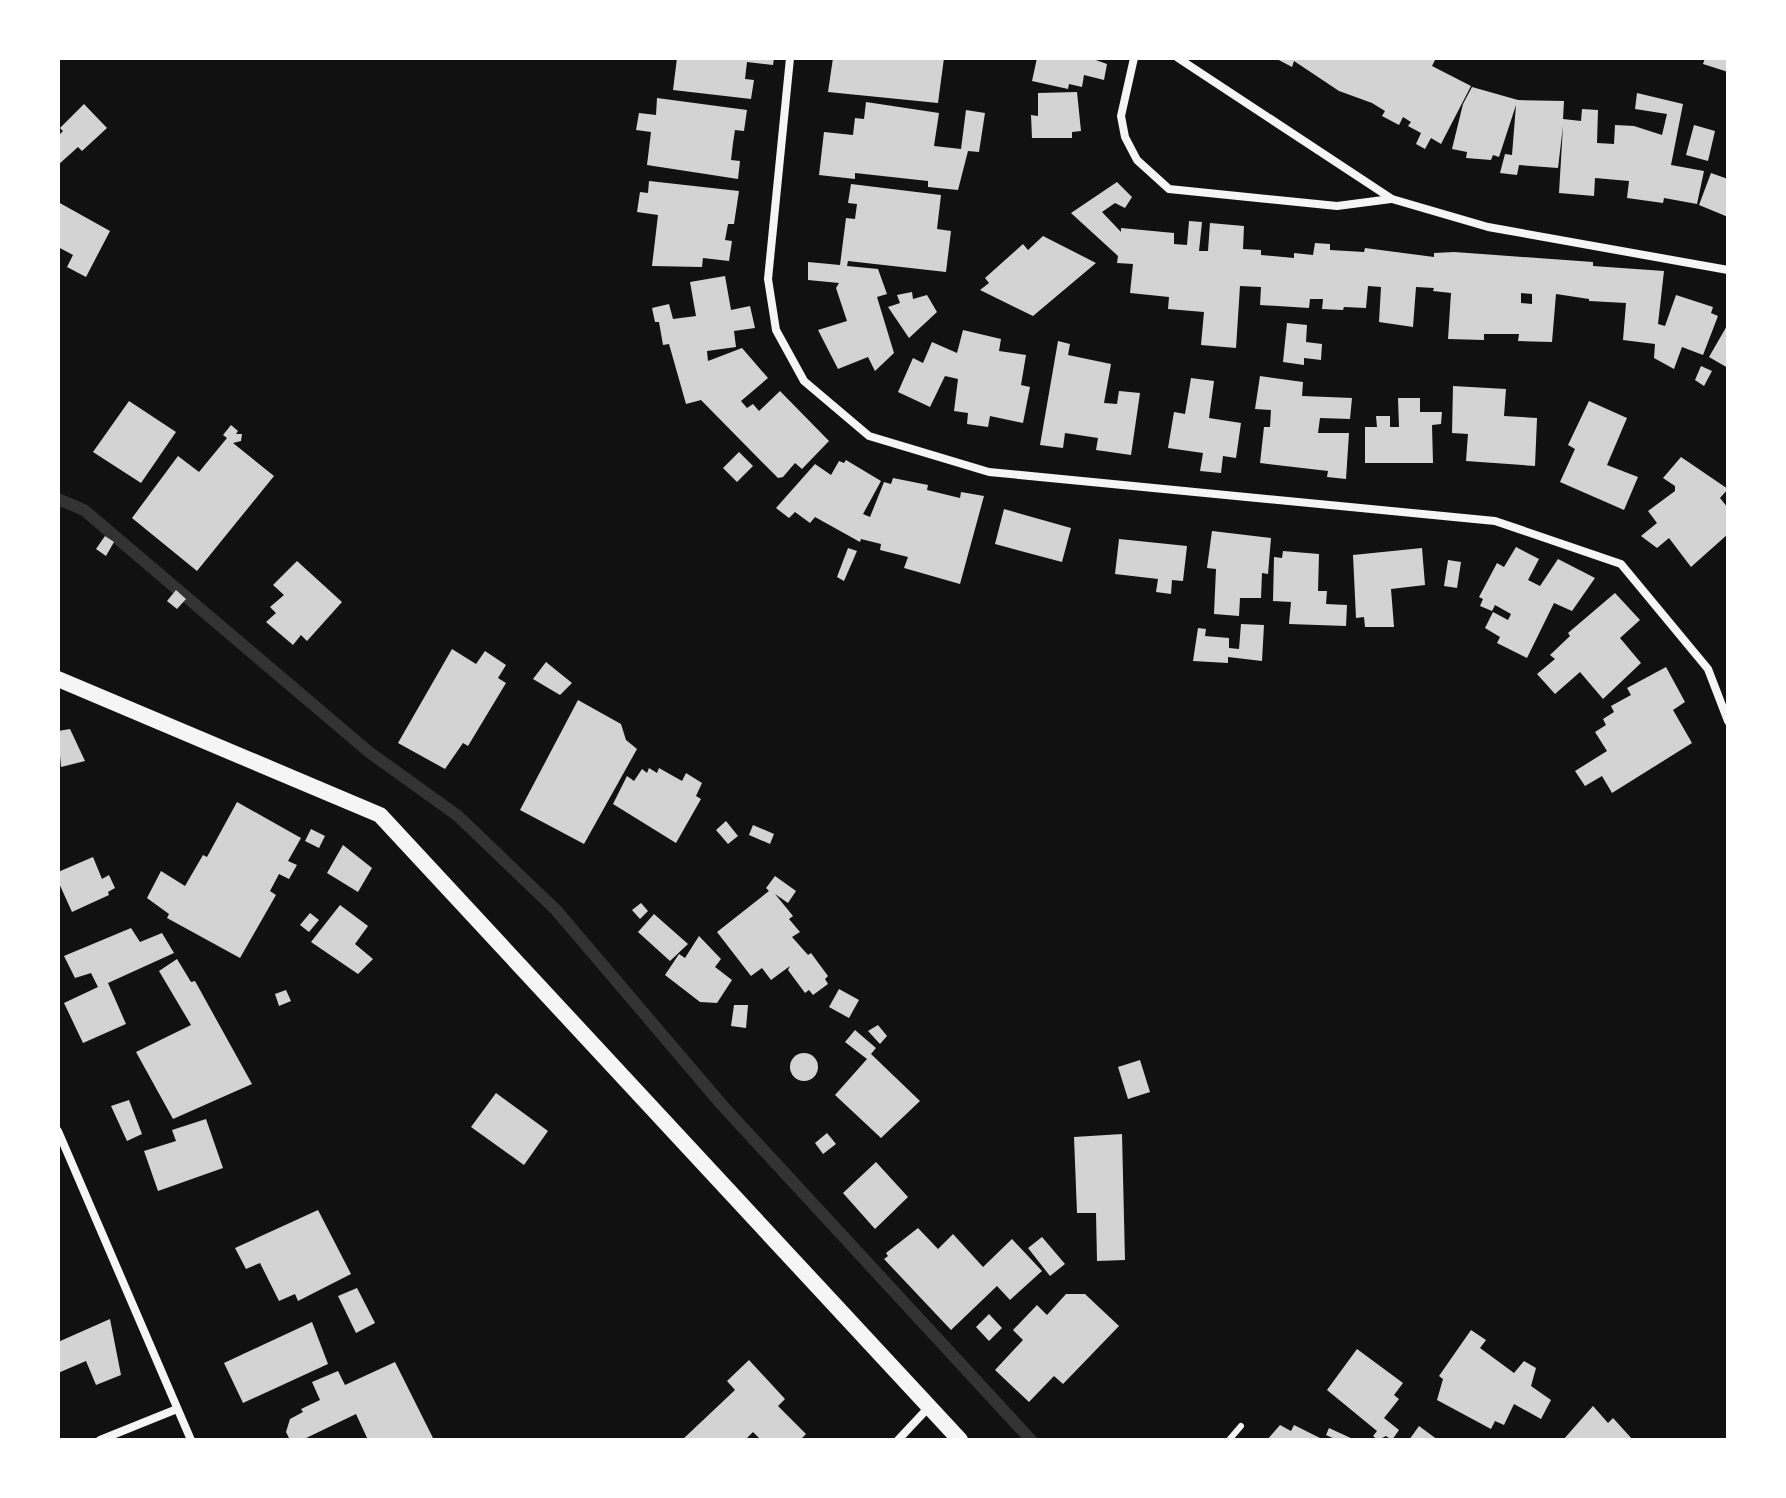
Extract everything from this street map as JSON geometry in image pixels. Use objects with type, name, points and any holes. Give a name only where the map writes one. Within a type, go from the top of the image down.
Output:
[{"type":"main road","points":[[58,679],[380,815],[960,1440]]},
{"type":"street","points":[[790,58],[768,279],[776,330],[804,381],[869,436],[989,472],[1495,521],[1621,564],[1708,669],[1728,721]]},
{"type":"street","points":[[1134,58],[1121,116],[1125,137],[1137,160],[1169,189],[1337,206],[1392,199]]},
{"type":"street","points":[[1178,58],[1392,199],[1488,227],[1728,270]]},
{"type":"street","points":[[58,1131],[191,1440]]},
{"type":"street","points":[[898,1440],[929,1407]]},
{"type":"street","points":[[100,1440],[177,1409]]},
{"type":"lane","points":[[1229,1440],[1241,1426]]},
{"type":"building","points":[[677,58],[774,58],[773,65],[747,62],[745,79],[754,80],[751,99],[673,90]]},
{"type":"building","points":[[833,58],[944,58],[938,103],[828,92]]},
{"type":"building","points":[[1037,58],[1090,58],[1107,64],[1104,80],[1084,75],[1082,87],[1069,84],[1068,89],[1032,81]]},
{"type":"building","points":[[1275,58],[1436,58],[1432,66],[1471,86],[1441,144],[1431,138],[1425,149],[1416,144],[1421,133],[1408,126],[1411,122],[1403,117],[1399,125],[1382,116],[1385,111],[1372,103],[1339,91],[1294,61],[1292,67]]},
{"type":"building","points":[[1705,58],[1728,58],[1728,72],[1703,64]]},
{"type":"building","points":[[1472,87],[1518,100],[1564,101],[1563,119],[1581,121],[1582,109],[1598,110],[1597,143],[1614,144],[1615,125],[1634,126],[1662,135],[1667,114],[1635,109],[1637,93],[1683,104],[1671,165],[1704,171],[1697,204],[1664,198],[1663,203],[1627,198],[1629,181],[1595,178],[1594,196],[1559,193],[1563,126],[1558,168],[1519,165],[1517,175],[1500,173],[1505,154],[1512,155],[1516,105],[1499,157],[1493,155],[1491,160],[1466,158],[1467,152],[1452,149],[1463,104]]},
{"type":"building","points":[[1077,92],[1081,131],[1072,132],[1072,138],[1032,138],[1031,115],[1038,116],[1038,93]]},
{"type":"building","points":[[657,98],[747,110],[744,131],[735,130],[733,143],[731,160],[740,161],[738,179],[647,165],[651,132],[636,130],[639,113],[656,115]]},
{"type":"building","points":[[866,102],[939,113],[934,146],[961,149],[966,110],[985,113],[979,152],[968,151],[958,190],[928,187],[928,181],[855,173],[855,179],[819,175],[824,132],[853,135],[855,118],[864,119]]},
{"type":"building","points":[[84,104],[107,128],[82,151],[78,147],[58,165],[58,136],[63,131],[60,128]]},
{"type":"building","points":[[1694,125],[1715,131],[1708,161],[1686,155]]},
{"type":"building","points":[[1711,173],[1728,179],[1728,217],[1699,205]]},
{"type":"building","points":[[649,181],[739,191],[734,224],[728,224],[725,240],[732,241],[729,261],[703,258],[702,267],[652,266],[658,215],[637,212],[640,192],[648,193]]},
{"type":"building","points":[[1117,182],[1132,197],[1125,208],[1115,203],[1102,212],[1121,232],[1121,228],[1174,233],[1174,244],[1187,245],[1189,221],[1202,222],[1199,251],[1208,251],[1210,223],[1244,226],[1243,249],[1261,250],[1261,255],[1294,258],[1294,253],[1313,255],[1315,243],[1330,244],[1330,250],[1364,252],[1365,248],[1434,257],[1434,253],[1454,252],[1593,262],[1593,266],[1664,271],[1658,324],[1665,326],[1676,295],[1713,307],[1711,313],[1718,316],[1703,355],[1682,347],[1674,369],[1654,358],[1655,344],[1623,340],[1626,303],[1589,301],[1556,294],[1552,342],[1518,341],[1519,334],[1484,334],[1484,340],[1448,339],[1451,293],[1433,291],[1434,288],[1416,287],[1413,327],[1379,322],[1381,287],[1368,286],[1366,308],[1344,307],[1343,310],[1322,309],[1323,299],[1310,299],[1309,308],[1260,305],[1261,287],[1240,286],[1236,348],[1201,345],[1204,312],[1168,309],[1169,297],[1130,293],[1133,264],[1117,263],[1118,256],[1071,213]],"holes":[[[1521,293],[1532,294],[1532,304],[1521,303]]]},
{"type":"building","points":[[851,184],[941,195],[937,229],[951,231],[946,272],[848,261],[847,266],[878,269],[887,294],[877,297],[894,353],[875,371],[868,357],[838,369],[818,330],[847,321],[836,288],[839,283],[808,280],[808,262],[840,265],[846,218],[855,219],[857,204],[848,203]]},
{"type":"building","points":[[58,202],[110,231],[86,277],[67,267],[73,255],[58,247]]},
{"type":"building","points":[[1043,236],[1096,263],[1033,316],[980,290],[989,283],[985,278],[1023,244],[1028,250]]},
{"type":"building","points":[[725,276],[731,310],[750,306],[755,328],[734,331],[736,347],[707,351],[708,361],[742,348],[768,378],[741,401],[747,408],[753,404],[759,411],[780,391],[829,441],[802,469],[795,463],[783,477],[778,478],[701,400],[686,404],[669,344],[663,345],[659,322],[655,322],[652,308],[669,304],[673,319],[696,316],[690,282]]},
{"type":"building","points":[[912,292],[913,299],[927,295],[937,312],[909,338],[888,307],[900,303],[897,295]]},
{"type":"building","points":[[1287,323],[1307,325],[1306,342],[1322,344],[1321,360],[1304,358],[1304,365],[1283,362]]},
{"type":"building","points":[[1728,324],[1728,368],[1709,357]]},
{"type":"building","points":[[963,330],[1001,339],[999,351],[1026,355],[1021,385],[1030,387],[1023,423],[990,416],[988,427],[967,424],[968,413],[954,411],[958,379],[945,376],[930,407],[898,392],[913,358],[923,363],[932,342],[957,353]]},
{"type":"building","points":[[1058,341],[1070,344],[1068,355],[1111,364],[1104,403],[1117,404],[1119,391],[1140,393],[1131,455],[1096,450],[1098,438],[1065,433],[1063,448],[1040,445]]},
{"type":"building","points":[[1701,366],[1712,371],[1704,386],[1695,380]]},
{"type":"building","points":[[1260,376],[1303,382],[1302,396],[1352,398],[1350,419],[1320,418],[1318,433],[1349,433],[1346,479],[1327,477],[1328,471],[1260,463],[1264,427],[1270,427],[1271,410],[1255,409]]},
{"type":"building","points":[[1191,378],[1214,381],[1209,418],[1241,423],[1236,458],[1223,456],[1221,473],[1200,471],[1203,453],[1168,448],[1174,412],[1185,414]]},
{"type":"building","points":[[1453,386],[1506,389],[1504,416],[1537,418],[1535,466],[1466,461],[1468,434],[1452,433]]},
{"type":"building","points":[[1398,398],[1420,398],[1420,412],[1442,412],[1441,424],[1432,425],[1433,463],[1365,463],[1365,427],[1377,427],[1376,416],[1390,416],[1390,427],[1399,427]]},
{"type":"building","points":[[129,401],[176,432],[141,483],[93,452]]},
{"type":"building","points":[[1589,401],[1627,418],[1607,465],[1638,477],[1624,510],[1560,482],[1575,449],[1568,445]]},
{"type":"building","points":[[231,425],[238,431],[236,434],[242,434],[241,441],[233,443],[274,476],[197,571],[132,518],[178,456],[199,472],[227,438],[223,435]]},
{"type":"building","points":[[739,452],[753,466],[737,482],[723,468]]},
{"type":"building","points":[[1681,457],[1728,489],[1720,498],[1728,508],[1728,534],[1691,567],[1669,538],[1657,548],[1641,536],[1657,523],[1648,511],[1675,491],[1675,486],[1663,478]]},
{"type":"building","points":[[846,460],[881,481],[863,514],[870,517],[884,482],[891,484],[893,478],[928,485],[927,490],[960,498],[961,492],[984,496],[960,584],[904,568],[908,557],[880,550],[881,544],[861,539],[860,542],[815,517],[810,523],[795,512],[789,518],[776,508],[815,464],[831,475],[839,461],[844,463]]},
{"type":"building","points":[[1004,509],[1071,528],[1062,562],[995,544]]},
{"type":"building","points":[[1212,531],[1271,538],[1268,574],[1262,573],[1261,598],[1240,598],[1239,616],[1214,614],[1216,569],[1207,568]]},
{"type":"building","points":[[105,536],[114,542],[106,556],[96,549]]},
{"type":"building","points":[[1119,539],[1187,546],[1183,581],[1172,580],[1171,594],[1156,592],[1158,579],[1115,574]]},
{"type":"building","points":[[1516,547],[1539,559],[1528,580],[1540,586],[1558,559],[1595,578],[1572,611],[1554,603],[1527,658],[1497,643],[1500,637],[1485,628],[1493,612],[1508,620],[1511,614],[1495,605],[1492,611],[1480,606],[1483,599],[1479,597],[1497,563],[1504,567]]},
{"type":"building","points":[[848,548],[857,551],[844,581],[837,577]]},
{"type":"building","points":[[1422,548],[1425,585],[1391,589],[1394,627],[1365,627],[1364,617],[1356,618],[1353,555]]},
{"type":"building","points":[[1283,551],[1319,554],[1318,591],[1327,591],[1326,604],[1347,605],[1346,626],[1289,624],[1291,602],[1273,601],[1274,557],[1282,558]]},
{"type":"building","points":[[1448,560],[1461,562],[1457,588],[1444,586]]},
{"type":"building","points":[[297,561],[342,602],[307,641],[301,635],[293,645],[266,622],[276,613],[270,607],[284,595],[273,585]]},
{"type":"building","points":[[176,590],[186,599],[177,609],[167,601]]},
{"type":"building","points":[[1615,593],[1640,620],[1620,638],[1641,663],[1603,699],[1580,672],[1555,694],[1537,674],[1555,659],[1550,655],[1570,636],[1568,633]]},
{"type":"building","points":[[1241,624],[1264,625],[1262,661],[1228,657],[1228,663],[1193,661],[1198,628],[1206,629],[1205,636],[1229,638],[1229,648],[1239,649]]},
{"type":"building","points":[[452,649],[476,664],[485,651],[506,665],[498,678],[506,683],[468,746],[463,743],[445,769],[398,743]]},
{"type":"building","points":[[546,662],[572,683],[560,695],[533,679]]},
{"type":"building","points":[[1666,667],[1685,702],[1673,710],[1692,743],[1612,793],[1602,776],[1585,786],[1575,771],[1607,751],[1595,732],[1606,725],[1603,719],[1614,712],[1611,706],[1631,695],[1627,688]]},
{"type":"building","points":[[578,700],[621,724],[626,740],[637,749],[584,844],[520,810]]},
{"type":"building","points":[[70,729],[85,761],[61,767],[58,731]]},
{"type":"building","points":[[649,768],[657,773],[659,768],[682,781],[686,773],[702,783],[696,796],[701,799],[676,843],[613,804],[627,776],[634,781],[642,769],[647,773]]},
{"type":"building","points":[[237,802],[301,838],[288,861],[297,865],[289,879],[279,874],[270,891],[276,895],[240,958],[167,918],[169,914],[147,898],[161,871],[185,886],[203,855],[207,857]]},
{"type":"building","points":[[726,821],[738,836],[728,844],[716,830]]},
{"type":"building","points":[[753,825],[774,834],[770,844],[749,835]]},
{"type":"building","points":[[311,829],[325,836],[319,848],[305,841]]},
{"type":"building","points":[[343,845],[372,868],[358,892],[327,873]]},
{"type":"building","points":[[93,857],[102,879],[109,875],[115,888],[108,892],[109,895],[72,912],[58,881],[58,872]]},
{"type":"building","points":[[775,876],[796,891],[788,903],[775,894],[793,916],[789,919],[800,932],[792,937],[808,955],[811,953],[828,976],[825,979],[828,984],[813,995],[809,990],[805,993],[788,970],[790,966],[771,980],[762,968],[751,976],[717,932],[769,891],[766,888]]},
{"type":"building","points":[[641,903],[648,911],[640,919],[632,910]]},
{"type":"building","points":[[340,905],[368,926],[355,944],[373,959],[358,974],[311,942]]},
{"type":"building","points":[[310,913],[319,920],[309,932],[300,925]]},
{"type":"building","points":[[654,914],[688,944],[670,961],[638,932]]},
{"type":"building","points":[[131,928],[140,942],[162,933],[174,953],[108,983],[126,1024],[83,1043],[64,1003],[98,987],[91,973],[75,978],[64,956]]},
{"type":"building","points":[[699,936],[721,959],[715,967],[732,980],[717,1003],[700,1002],[665,975],[679,954],[685,958]]},
{"type":"building","points":[[177,959],[191,982],[195,981],[252,1084],[173,1119],[136,1052],[191,1025],[159,971]]},
{"type":"building","points":[[839,989],[859,1000],[849,1018],[829,1007]]},
{"type":"building","points":[[286,990],[291,1001],[279,1006],[275,994]]},
{"type":"building","points":[[734,1005],[748,1005],[746,1028],[731,1026]]},
{"type":"building","points":[[878,1025],[887,1036],[880,1044],[868,1031]]},
{"type":"building","points":[[855,1030],[876,1048],[871,1054],[920,1101],[881,1138],[835,1095],[867,1059],[845,1042]]},
{"type":"building","points":[[804,1053],[814,1057],[818,1067],[814,1077],[804,1081],[794,1077],[790,1067],[794,1057]]},
{"type":"building","points":[[1140,1060],[1150,1092],[1128,1099],[1118,1067]]},
{"type":"building","points":[[496,1093],[548,1131],[524,1165],[471,1127]]},
{"type":"building","points":[[129,1100],[142,1134],[127,1141],[111,1106]]},
{"type":"building","points":[[206,1119],[223,1168],[158,1191],[144,1151],[176,1141],[172,1130]]},
{"type":"building","points":[[827,1133],[836,1144],[823,1154],[815,1143]]},
{"type":"building","points":[[1122,1134],[1125,1260],[1097,1261],[1096,1213],[1077,1213],[1074,1137]]},
{"type":"building","points":[[876,1162],[908,1197],[875,1229],[843,1193]]},
{"type":"building","points":[[318,1210],[351,1274],[298,1301],[295,1294],[279,1301],[260,1263],[246,1269],[235,1248]]},
{"type":"building","points":[[918,1228],[938,1249],[953,1234],[983,1267],[1012,1239],[1042,1271],[1010,1300],[997,1286],[951,1330],[884,1259],[888,1256],[886,1253]]},
{"type":"building","points":[[1042,1237],[1065,1264],[1050,1276],[1028,1248]]},
{"type":"building","points":[[357,1288],[375,1323],[356,1333],[338,1296]]},
{"type":"building","points":[[1066,1294],[1085,1294],[1119,1326],[1063,1384],[1054,1376],[1029,1402],[995,1370],[1023,1340],[1013,1330],[1037,1305],[1047,1315]]},
{"type":"building","points":[[989,1314],[1002,1328],[989,1341],[976,1327]]},
{"type":"building","points":[[110,1319],[121,1375],[96,1385],[86,1361],[58,1373],[58,1342]]},
{"type":"building","points":[[312,1322],[328,1364],[243,1403],[224,1363]]},
{"type":"building","points":[[1471,1330],[1486,1340],[1480,1348],[1514,1373],[1524,1361],[1536,1368],[1531,1386],[1551,1400],[1541,1419],[1514,1404],[1504,1425],[1495,1421],[1491,1429],[1437,1400],[1443,1379],[1439,1376]]},
{"type":"building","points":[[1357,1349],[1403,1383],[1394,1395],[1399,1399],[1384,1418],[1399,1430],[1392,1440],[1386,1436],[1378,1440],[1373,1436],[1377,1431],[1327,1390]]},
{"type":"building","points":[[749,1360],[785,1399],[778,1406],[806,1434],[800,1440],[761,1440],[753,1432],[745,1440],[682,1440],[735,1390],[727,1381]]},
{"type":"building","points":[[395,1362],[434,1440],[368,1440],[356,1414],[302,1440],[290,1440],[286,1432],[290,1419],[303,1412],[301,1409],[320,1400],[312,1382],[338,1371],[345,1385]]},
{"type":"building","points":[[1593,1406],[1608,1423],[1613,1418],[1633,1440],[1563,1440]]},
{"type":"building","points":[[1280,1425],[1291,1431],[1294,1425],[1324,1440],[1267,1440]]},
{"type":"building","points":[[1419,1426],[1438,1440],[1409,1440]]},
{"type":"building","points":[[1329,1428],[1355,1440],[1337,1440],[1326,1435]]},
{"type":"waterway","points":[[58,499],[84,510],[369,752],[458,816],[556,910],[722,1105],[1031,1440]]}]
